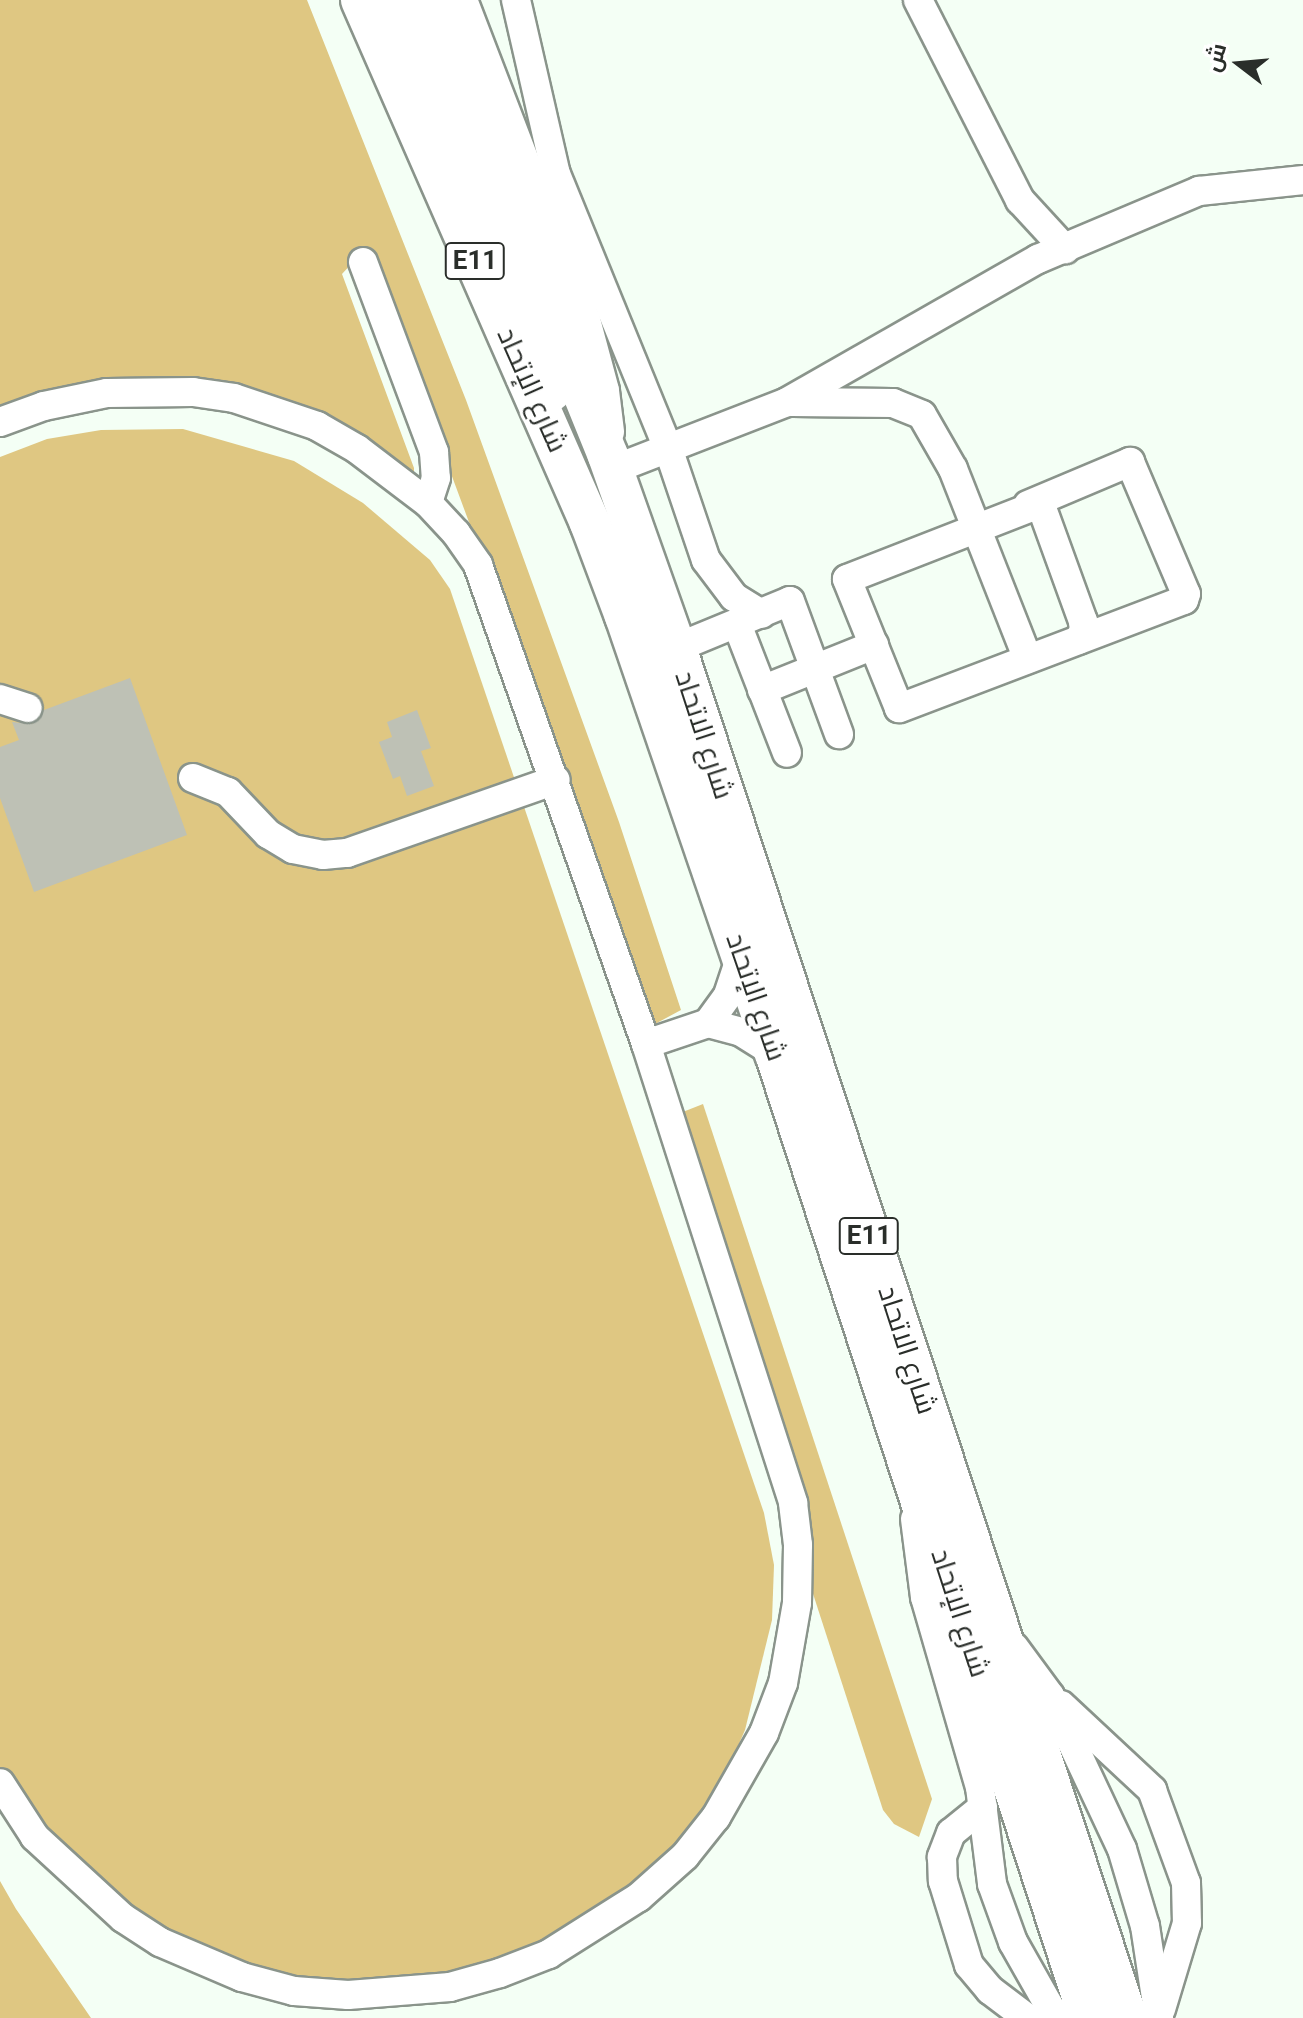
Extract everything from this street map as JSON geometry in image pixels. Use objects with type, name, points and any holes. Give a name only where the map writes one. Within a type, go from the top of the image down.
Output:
[{"type":"highway","name":"شارع الإتحاد","points":[[361,0],[590,523],[742,953],[917,1482],[1089,2018]]},
{"type":"highway","name":"شارع الإتحاد","points":[[423,0],[610,463]]},
{"type":"highway","name":"شارع الاتحاد","points":[[610,463],[676,648],[1127,2018]]},
{"type":"main road","points":[[395,0],[556,402],[590,523]]},
{"type":"main road","points":[[460,0],[594,354],[610,463]]},
{"type":"street","points":[[516,0],[556,174],[668,448],[706,560],[749,619],[762,690],[787,753]]},
{"type":"street","points":[[918,0],[1020,200],[1065,249]]},
{"type":"street","points":[[610,463],[668,448],[787,402],[1038,259],[1199,191],[1303,180]]},
{"type":"street","points":[[363,262],[434,452],[436,478],[428,503]]},
{"type":"street","points":[[0,422],[44,406],[107,393],[180,392],[234,398],[317,426],[357,449],[428,503],[478,565],[556,780],[646,1044],[793,1503],[798,1545],[797,1603],[783,1683],[739,1780],[685,1856],[593,1929],[500,1973],[402,1993],[294,1991],[193,1958],[123,1918],[35,1837],[0,1783]]},
{"type":"street","points":[[787,402],[874,401],[922,415],[953,469],[1028,659]]},
{"type":"street","points":[[1130,462],[1186,594],[1180,604],[899,708],[847,579],[975,525],[1130,462]]},
{"type":"street","points":[[1028,505],[1042,508],[1083,621],[1078,640]]},
{"type":"street","points":[[676,648],[790,601],[839,734]]},
{"type":"street","points":[[762,690],[874,645]]},
{"type":"street","points":[[0,699],[28,708]]},
{"type":"street","points":[[193,778],[228,792],[268,834],[293,849],[323,855],[347,853],[556,780]]},
{"type":"street","points":[[708,1023],[728,995],[742,953]]},
{"type":"street","points":[[646,1044],[708,1023],[741,1032],[775,1053]]},
{"type":"street","points":[[917,1482],[919,1568],[983,1807],[1001,1913],[1056,2018]]},
{"type":"street","points":[[997,1626],[1050,1696],[1143,1779],[1162,1810],[1186,1883],[1188,1913],[1159,2018]]},
{"type":"street","points":[[1050,1696],[1129,1870],[1145,1926],[1159,2018]]},
{"type":"street","points":[[983,1807],[951,1833],[942,1857],[943,1881],[975,1974],[1027,2018]]},
{"type":"shaded area","points":[[0,0],[307,0],[466,400],[619,822],[681,1010],[655,1024],[367,247],[342,274],[414,468],[414,485],[379,479],[307,435],[187,400],[145,399],[0,426]]},
{"type":"shaded area","points":[[183,429],[294,461],[363,503],[430,560],[450,589],[764,1513],[774,1565],[772,1620],[745,1730],[725,1776],[693,1826],[655,1872],[477,1983],[230,1984],[184,1968],[153,1953],[0,1791],[0,457],[47,439],[101,430]]},
{"type":"shaded area","points":[[703,1104],[932,1799],[919,1837],[894,1824],[883,1810],[660,1121]]},
{"type":"shaded area","points":[[0,1881],[16,1909],[91,2018],[0,2018]]},
{"type":"building","points":[[130,678],[187,835],[34,892],[0,798],[0,747],[19,740],[12,722],[32,724],[44,710]]},
{"type":"building","points":[[417,710],[431,748],[421,751],[434,786],[407,796],[400,776],[393,779],[379,742],[392,737],[387,722]]}]
